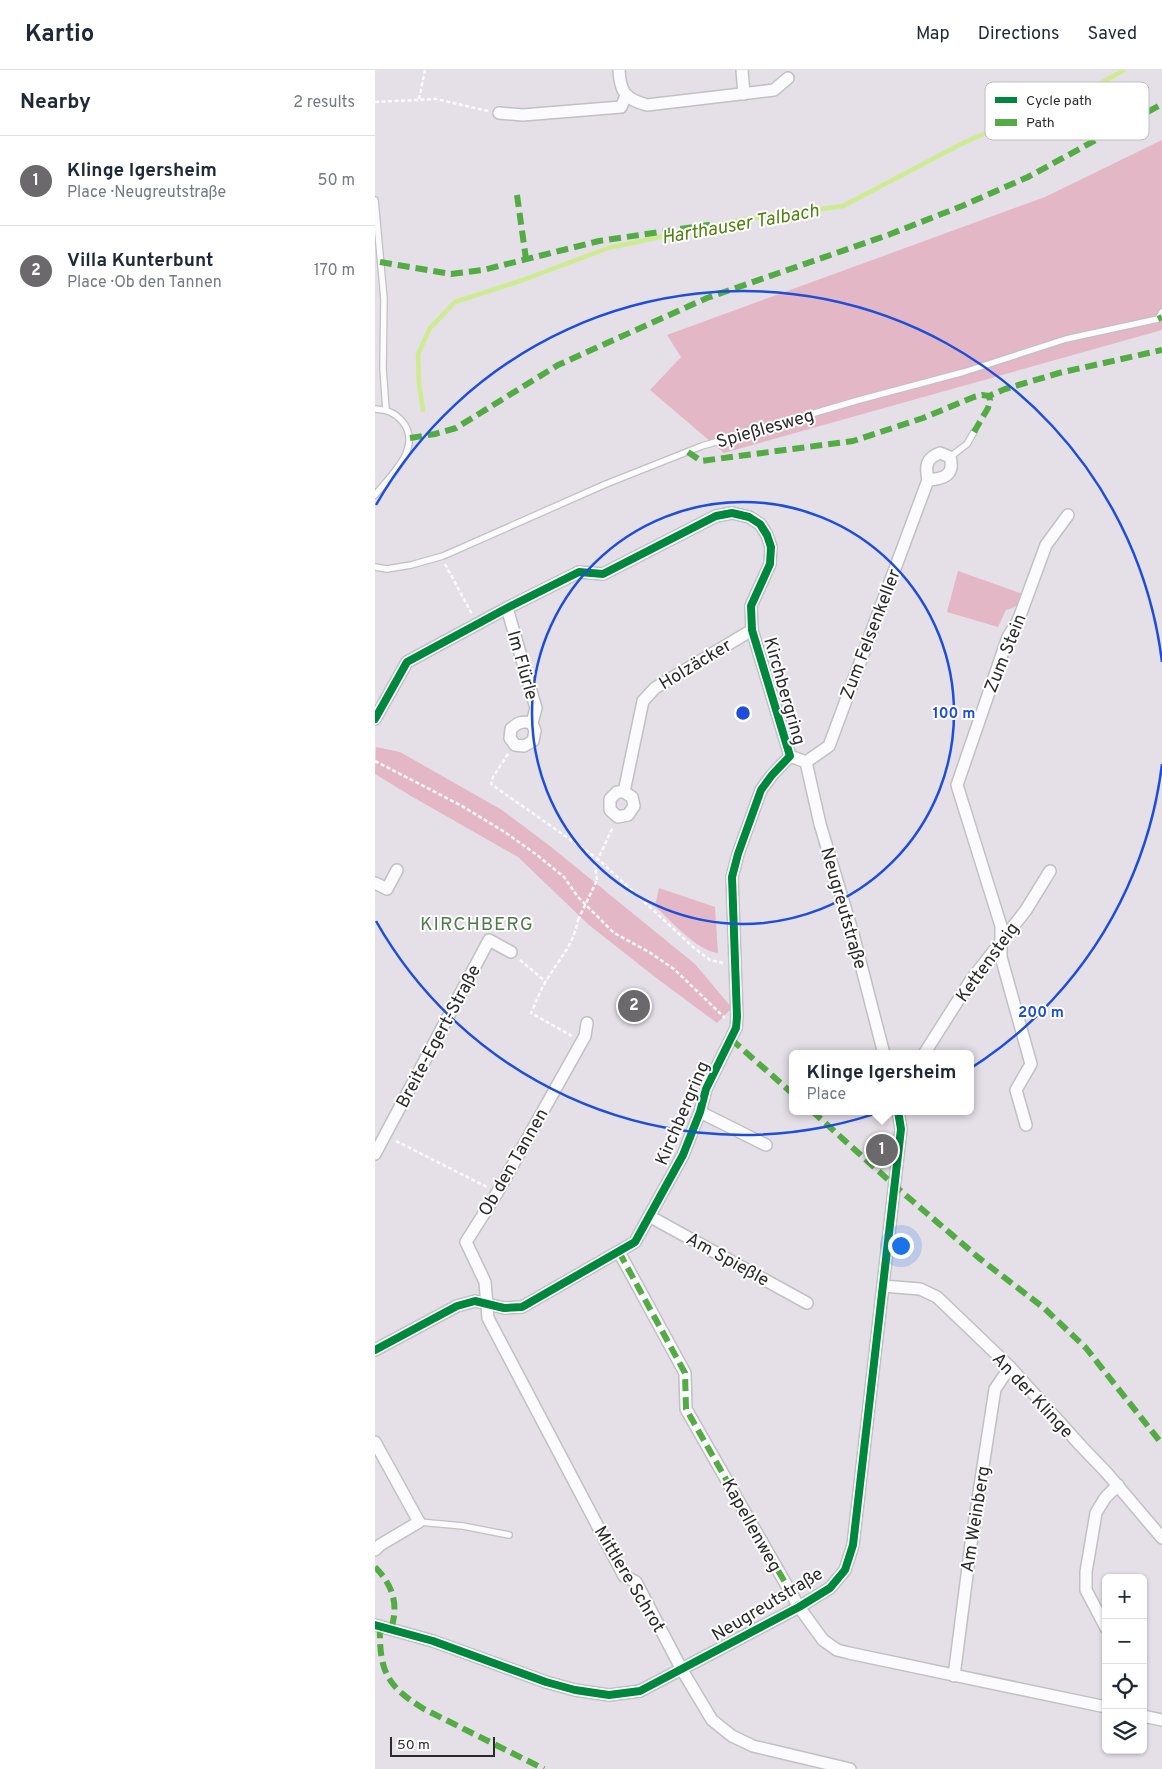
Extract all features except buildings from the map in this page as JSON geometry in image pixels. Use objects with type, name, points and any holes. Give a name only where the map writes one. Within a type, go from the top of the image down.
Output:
[{"type":"street","points":[[619,70],[620,85],[626,96],[647,105],[774,90],[788,78]]},
{"type":"street","points":[[742,70],[744,94]]},
{"type":"street","points":[[499,113],[523,115],[621,108],[626,96]]},
{"type":"street","name":"Zum Felsenkeller","points":[[806,762],[829,746],[928,480],[927,464],[932,456],[940,453],[949,457]]},
{"type":"street","points":[[928,480],[940,479],[949,474],[952,464],[949,457]]},
{"type":"street","name":"Kirchbergring","points":[[375,719],[407,662],[579,572],[603,574],[716,516],[732,513],[749,517],[760,524],[767,535],[771,547],[770,564],[751,606],[752,630],[790,756],[761,790],[738,854],[732,877],[737,1017],[735,1028],[706,1089],[700,1112],[683,1155],[635,1242],[522,1307],[504,1308],[475,1301],[457,1306],[375,1350]]},
{"type":"street","name":"Zum Stein","points":[[1027,1125],[1016,1090],[1031,1064],[1001,958],[1001,926],[957,785],[1008,637],[1018,621],[1045,545],[1068,515]]},
{"type":"street","name":"Im Flürle","points":[[507,608],[536,708],[532,723],[535,732],[533,741],[525,746],[515,745],[510,738],[511,729],[518,722],[532,723]]},
{"type":"street","name":"Holzäcker","points":[[618,817],[611,810],[610,799],[617,792],[624,792],[643,701],[655,688],[752,630]]},
{"type":"street","points":[[790,756],[806,762]]},
{"type":"street","name":"Neugreutstraße","points":[[806,762],[820,824],[853,934],[883,1050]]},
{"type":"street","points":[[618,817],[629,815],[634,806],[632,797],[624,792]]},
{"type":"street","points":[[375,882],[387,889],[397,870]]},
{"type":"street","name":"Kettensteig","points":[[927,1050],[971,980],[1026,910],[1051,871]]},
{"type":"street","name":"Breite-Egert-Straße","points":[[375,1154],[489,940],[511,952]]},
{"type":"street","name":"Ob den Tannen","points":[[486,1303],[485,1282],[466,1242],[497,1193],[585,1036],[587,1024]]},
{"type":"street","points":[[700,1112],[766,1145]]},
{"type":"street","name":"Neugreutstraße","points":[[375,1625],[433,1641],[546,1682],[575,1690],[609,1694],[640,1691],[799,1607],[830,1588],[845,1570],[853,1545],[901,1129],[899,1115]]},
{"type":"street","name":"Am Spießle","points":[[649,1216],[807,1303]]},
{"type":"street","name":"Kapellenweg","points":[[619,1252],[685,1373],[686,1409],[799,1607],[823,1640],[837,1650],[1102,1706]]},
{"type":"street","name":"An der Klinge","points":[[883,1286],[921,1289],[937,1297],[1010,1367],[1162,1538]]},
{"type":"street","name":"Mittlere Schrot","points":[[486,1303],[488,1318],[624,1576],[636,1582],[682,1670],[711,1720],[732,1736],[753,1746],[850,1769]]},
{"type":"street","name":"Am Weinberg","points":[[954,1676],[971,1544],[995,1389],[1010,1367]]},
{"type":"street","points":[[375,1442],[419,1522],[380,1545],[375,1550]]},
{"type":"street","points":[[1102,1620],[1087,1590],[1086,1572],[1096,1513],[1105,1498],[1117,1486]]},
{"type":"street","points":[[1147,1717],[1162,1720]]},
{"type":"lane","points":[[375,200],[385,299],[383,368],[385,410]]},
{"type":"lane","name":"Spießlesweg","points":[[375,568],[411,566],[443,556],[606,484],[702,446],[859,400],[964,372],[1066,339],[1158,319],[1162,312]]},
{"type":"lane","points":[[375,409],[394,413],[405,424],[410,438],[404,458],[375,495]]},
{"type":"lane","points":[[949,457],[967,444],[974,432]]},
{"type":"lane","points":[[419,1522],[463,1526],[509,1535]]},
{"type":"path","points":[[419,99],[425,70]]},
{"type":"path","points":[[375,102],[435,99],[499,113]]},
{"type":"path","points":[[443,556],[443,561],[465,602]]},
{"type":"path","points":[[515,745],[493,777],[491,784],[598,859],[694,948],[710,960],[735,963]]},
{"type":"path","points":[[375,761],[462,806],[537,855],[564,877],[578,897],[614,933],[649,952],[674,970],[735,1028]]},
{"type":"path","points":[[582,1041],[531,1013],[546,982],[575,935],[578,920],[597,880],[595,867],[618,817]]},
{"type":"path","points":[[511,952],[546,982]]},
{"type":"path","points":[[386,1136],[497,1193]]},
{"type":"shaded area","points":[[1162,140],[1162,330],[724,453],[650,390],[681,357],[667,335],[1045,197]]},
{"type":"shaded area","points":[[958,571],[1023,594],[1017,605],[1006,610],[998,627],[947,612]]},
{"type":"shaded area","points":[[376,747],[400,752],[502,810],[550,846],[695,964],[732,1008],[717,1023],[589,925],[518,857],[375,774]]},
{"type":"shaded area","points":[[659,888],[715,907],[718,953],[701,947],[655,906]]},
{"type":"waterway","name":"Harthauser Talbach","points":[[1103,82],[1124,70]]},
{"type":"waterway","name":"Harthauser Talbach","points":[[423,410],[419,383],[418,354],[430,328],[455,302],[523,280],[608,248],[740,220],[843,206],[965,142],[985,134]]},
{"type":"marked path","points":[[1149,111],[1162,104]]},
{"type":"marked path","points":[[410,438],[456,428],[558,365],[707,298],[888,235],[962,206],[1028,177],[1096,140]]},
{"type":"marked path","points":[[517,195],[526,259]]},
{"type":"marked path","points":[[380,262],[451,274],[483,270],[599,241],[714,224]]},
{"type":"marked path","points":[[1158,319],[1162,317]]},
{"type":"marked path","points":[[688,452],[701,461],[853,441],[923,418],[974,397],[989,396],[1005,389],[1059,373],[1162,350]]},
{"type":"marked path","points":[[974,432],[988,408],[989,396]]},
{"type":"marked path","points":[[731,1039],[789,1090]]},
{"type":"marked path","points":[[816,1115],[979,1258],[1044,1308],[1086,1348],[1162,1444]]},
{"type":"marked path","points":[[619,1252],[685,1373],[686,1409],[799,1607]]},
{"type":"marked path","points":[[375,1567],[386,1581],[393,1596],[394,1612],[391,1629]]},
{"type":"marked path","points":[[380,1626],[383,1666],[387,1675],[401,1693],[424,1709],[544,1769]]},
{"type":"cycle path","points":[[375,719],[407,662],[579,572],[603,574],[716,516],[732,513],[749,517],[760,524],[767,535],[771,547],[770,564],[751,606],[752,630],[790,756],[761,790],[738,854],[732,877],[736,1028],[706,1089],[700,1112],[683,1155],[635,1242],[522,1307],[504,1308],[475,1301],[457,1306],[375,1350]]},
{"type":"cycle path","points":[[375,1625],[433,1641],[546,1682],[575,1690],[609,1695],[640,1691],[799,1607],[830,1588],[845,1570],[853,1545],[901,1129],[899,1115]]},
{"type":"place","name":"Villa Kunterbunt","points":[[634,1006]]},
{"type":"place","name":"Klinge Igersheim","points":[[882,1150]]},
{"type":"district","name":"KIRCHBERG","points":[[477,923]]}]
